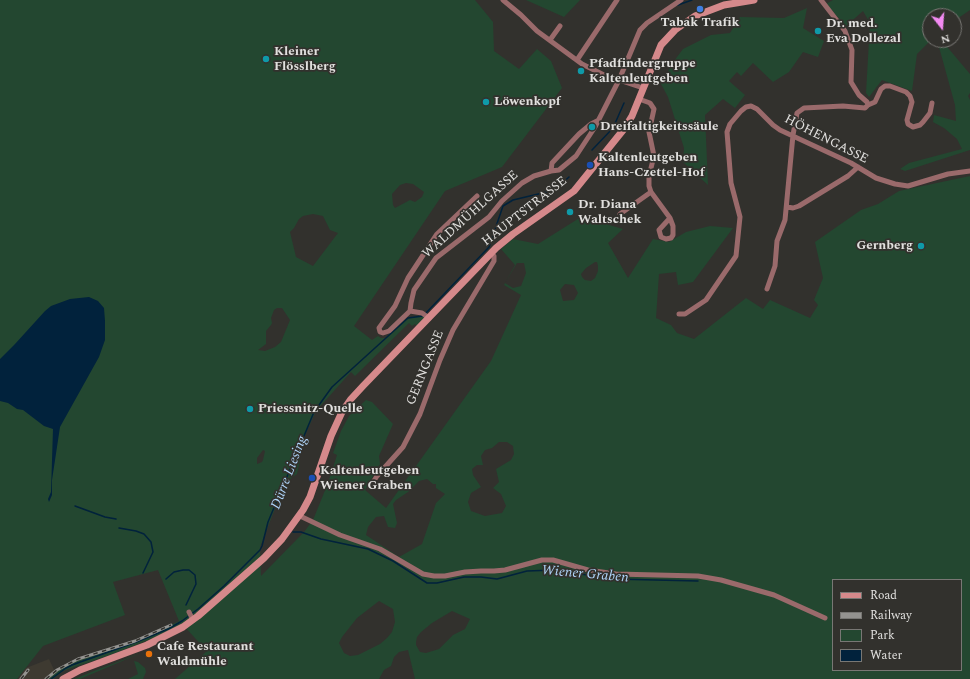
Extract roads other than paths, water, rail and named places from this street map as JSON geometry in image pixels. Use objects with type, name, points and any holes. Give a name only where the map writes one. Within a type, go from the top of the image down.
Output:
[{"type":"main road","name":"HAUPTSTRASSE","points":[[63,679],[86,668],[147,645],[176,631],[191,616],[260,562],[289,531],[300,516],[310,497],[331,436],[342,412],[362,386],[426,316],[491,253],[513,234],[574,191],[624,129],[632,116],[661,45],[681,25],[695,16],[716,8],[754,0]]},
{"type":"street","points":[[503,0],[537,31],[591,69],[643,88]]},
{"type":"street","points":[[577,60],[617,0]]},
{"type":"street","name":"WALDMÜHLGASSE","points":[[410,311],[410,304],[414,290],[436,258],[490,216],[502,201],[522,183],[534,176],[560,170],[576,156],[599,120],[619,80],[640,30],[647,23],[681,0]]},
{"type":"street","points":[[821,0],[845,31],[852,50],[851,82],[859,95],[868,104]]},
{"type":"street","points":[[550,40],[560,26]]},
{"type":"street","points":[[767,290],[775,266],[777,241],[785,220],[793,135],[797,114],[801,109],[843,106],[865,108],[868,107],[868,104],[875,102],[885,86],[890,86],[906,92],[910,96],[912,102],[907,115],[907,121],[909,125],[913,127],[920,125],[923,122],[930,113],[932,103]]},
{"type":"street","points":[[639,99],[650,103],[654,109],[649,132],[654,156],[648,176],[648,186],[670,218]]},
{"type":"street","name":"HÖHENGASSE","points":[[679,314],[685,314],[706,300],[736,256],[740,218],[731,183],[727,134],[729,126],[742,109],[746,107],[751,106],[757,109],[776,128],[852,163],[876,178],[895,184],[904,186],[912,185],[948,174],[970,171]]},
{"type":"street","points":[[551,171],[552,163],[579,134],[591,124],[599,120]]},
{"type":"street","points":[[787,207],[793,208],[799,206],[848,176],[858,167]]},
{"type":"street","points":[[620,214],[651,192]]},
{"type":"street","points":[[426,316],[410,311],[389,331],[383,333],[380,332],[380,326],[395,306],[408,278],[437,234],[477,196]]},
{"type":"street","name":"GERNGASSE","points":[[370,487],[377,476],[403,447],[420,414],[453,330],[494,261],[494,256],[491,253]]},
{"type":"street","points":[[300,516],[340,535],[380,549],[423,574],[445,576],[465,572],[505,570],[542,560],[553,560],[588,570],[616,574],[698,576],[721,580],[774,595],[825,618]]},
{"type":"water","points":[[89,297],[98,301],[104,308],[105,340],[99,357],[60,427],[52,480],[52,495],[49,502],[48,499],[51,492],[53,429],[44,426],[23,410],[17,409],[8,403],[0,401],[0,359],[51,306],[70,299]]},
{"type":"waterway","name":"Dürre Liesing","points":[[678,5],[692,0]]},
{"type":"waterway","name":"Dürre Liesing","points":[[592,150],[613,128],[624,103]]},
{"type":"waterway","name":"Dürre Liesing","points":[[425,314],[489,247],[503,206],[513,200],[555,190],[569,177]]},
{"type":"waterway","name":"Dürre Liesing","points":[[51,679],[72,665],[168,629],[198,609],[224,586],[260,550],[268,522],[314,412],[332,387],[408,318],[423,316]]},
{"type":"waterway","points":[[75,506],[105,517],[116,519]]},
{"type":"waterway","points":[[119,528],[144,534],[151,542],[153,552],[143,573]]},
{"type":"waterway","name":"Wiener Graben","points":[[293,532],[301,532],[321,539],[368,549],[393,561],[427,583],[437,583],[464,577],[497,579],[527,571],[555,570],[613,579],[698,581]]},
{"type":"waterway","points":[[166,579],[174,572],[183,570],[189,570],[195,575],[196,584],[186,605]]},
{"type":"railway","points":[[46,679],[57,670],[78,659],[135,641],[171,625]]},
{"type":"railway","points":[[21,679],[28,670]]},
{"type":"place","name":"Tabak Trafik","points":[[700,9]]},
{"type":"place","name":"Dr. med. Eva Dollezal","points":[[818,31]]},
{"type":"place","name":"Kleiner Flösslberg","points":[[266,59]]},
{"type":"place","name":"Pfadfindergruppe Kaltenleutgeben","points":[[581,71]]},
{"type":"place","name":"Löwenkopf","points":[[486,102]]},
{"type":"place","name":"Dreifaltigkeitssäule","points":[[592,127]]},
{"type":"place","name":"Kaltenleutgeben Hans-Czettel-Hof","points":[[590,165]]},
{"type":"place","name":"Dr. Diana Waltschek","points":[[570,212]]},
{"type":"place","name":"Gernberg","points":[[921,246]]},
{"type":"place","name":"Priessnitz-Quelle","points":[[250,409]]},
{"type":"place","name":"Kaltenleutgeben Wiener Graben","points":[[312,478]]},
{"type":"place","name":"Cafe Restaurant Waldmühle","points":[[149,654]]}]
